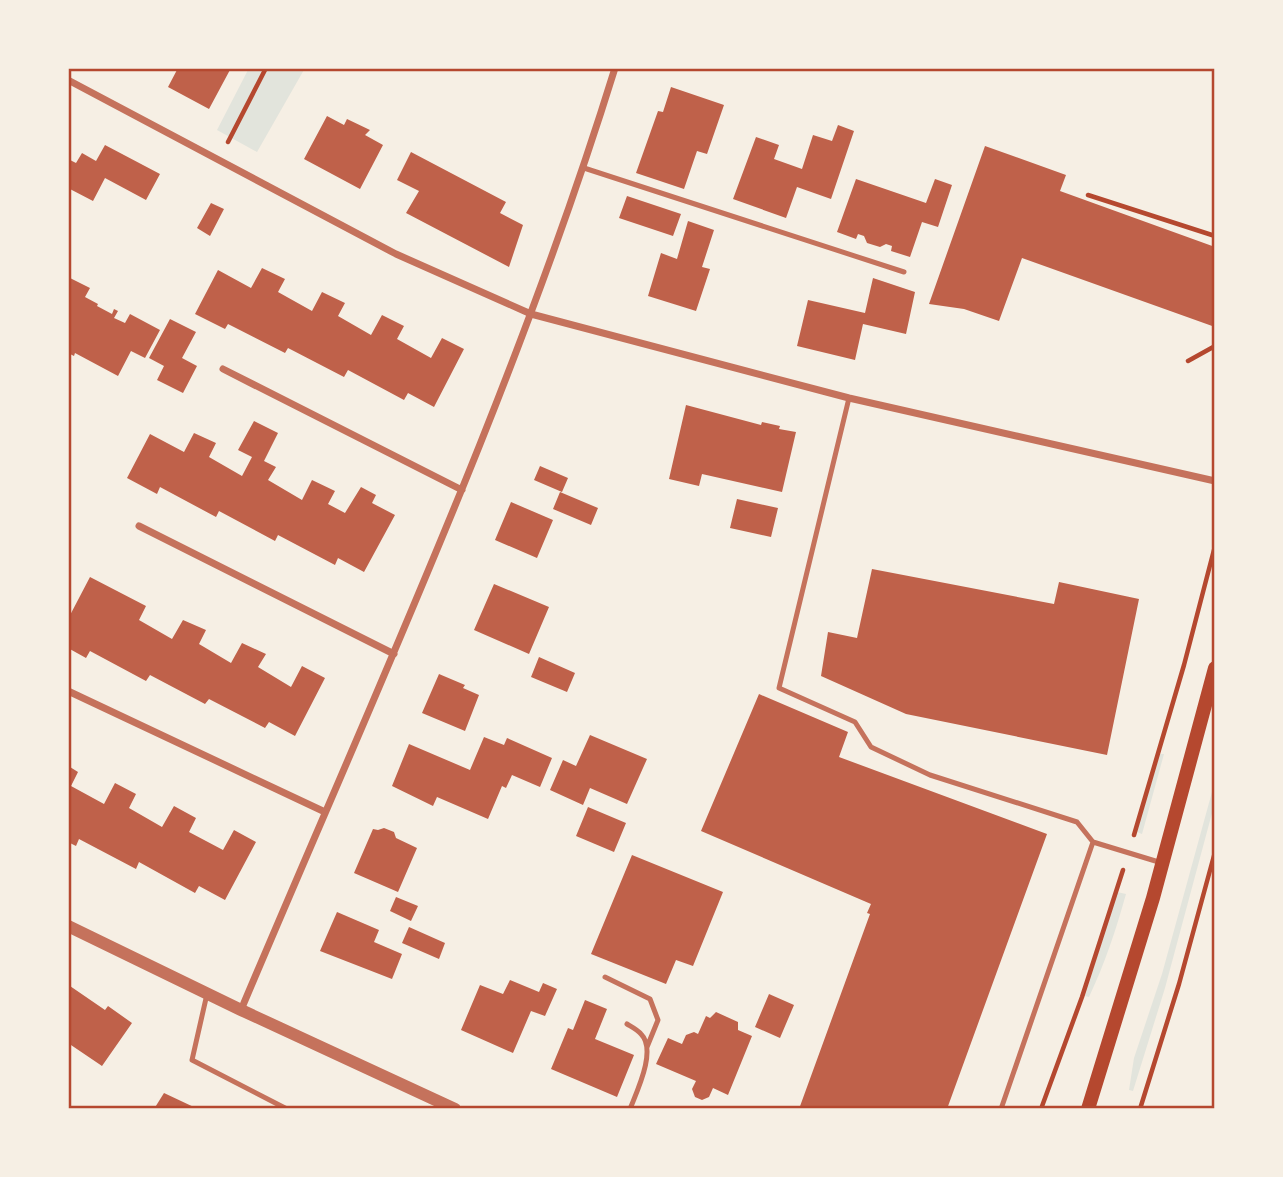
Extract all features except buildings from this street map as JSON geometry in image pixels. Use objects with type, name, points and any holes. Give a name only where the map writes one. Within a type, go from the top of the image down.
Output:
[{"type":"main road","points":[[1087,1109],[1162,863],[1215,668]]},
{"type":"street","points":[[241,1010],[462,490],[531,314],[584,168],[614,68]]},
{"type":"street","points":[[68,80],[396,254],[531,314],[849,398],[1215,481]]},
{"type":"street","points":[[223,369],[462,490]]},
{"type":"street","points":[[139,526],[394,654]]},
{"type":"street","points":[[68,691],[325,812]]},
{"type":"street","points":[[68,926],[449,1108]]},
{"type":"lane","points":[[584,168],[904,272]]},
{"type":"lane","points":[[849,398],[779,688],[855,722],[871,747],[930,775],[1077,822],[1093,842],[1162,863]]},
{"type":"lane","points":[[1001,1109],[1093,842]]},
{"type":"lane","points":[[605,977],[650,999],[658,1020],[647,1047]]},
{"type":"lane","points":[[207,993],[191,1060],[287,1109]]},
{"type":"lane","points":[[627,1024],[643,1035],[647,1047],[647,1061],[631,1109]]},
{"type":"path","points":[[219,159],[266,68]]},
{"type":"path","points":[[1088,195],[1215,236]]},
{"type":"path","points":[[1188,361],[1215,346]]},
{"type":"path","points":[[1041,1109],[1082,997],[1128,854],[1184,665],[1215,546]]},
{"type":"path","points":[[1140,1109],[1179,984],[1215,852]]},
{"type":"shaded area","points":[[249,68],[305,68],[257,152],[217,130]]},
{"type":"shaded area","points":[[1160,754],[1164,754],[1142,834],[1137,832]]},
{"type":"shaded area","points":[[1215,781],[1215,802],[1165,988],[1133,1091],[1129,1090],[1134,1058],[1162,974]]},
{"type":"shaded area","points":[[1117,892],[1126,894],[1095,984],[1089,997],[1085,996]]}]
